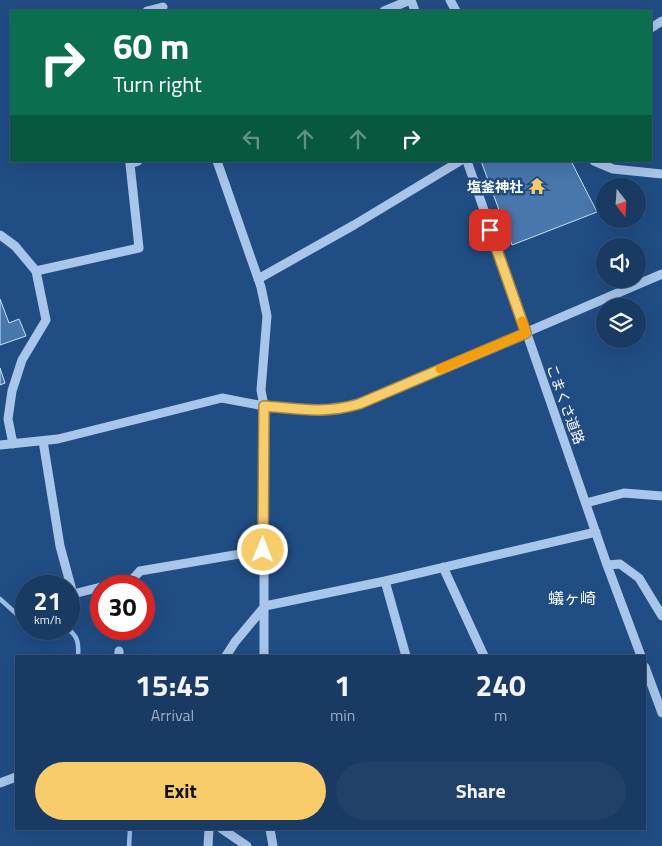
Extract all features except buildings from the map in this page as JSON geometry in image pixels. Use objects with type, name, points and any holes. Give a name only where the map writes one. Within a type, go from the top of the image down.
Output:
[{"type":"street","points":[[386,10],[410,0]]},
{"type":"street","points":[[150,10],[162,6]]},
{"type":"street","points":[[36,271],[139,248],[130,164],[135,162]]},
{"type":"street","points":[[217,162],[258,279],[267,316],[261,390],[264,406],[264,655]]},
{"type":"street","points":[[258,279],[354,225],[458,162]]},
{"type":"street","name":"こまくさ道路","points":[[467,162],[607,565],[641,655]]},
{"type":"street","points":[[596,162],[613,169],[662,174]]},
{"type":"street","points":[[0,235],[15,246],[36,271],[46,320],[22,360],[12,391],[8,419],[12,444]]},
{"type":"street","points":[[0,445],[43,441],[67,436],[222,398],[264,406],[322,411],[341,409],[359,404],[662,274]]},
{"type":"street","points":[[43,441],[60,546],[73,594],[90,590]]},
{"type":"street","points":[[586,503],[624,493],[662,496]]},
{"type":"street","points":[[227,655],[265,606],[443,568],[596,532]]},
{"type":"street","points":[[136,575],[140,571],[263,550]]},
{"type":"street","points":[[607,565],[620,564],[639,578],[662,616]]},
{"type":"street","points":[[443,568],[484,655]]},
{"type":"street","points":[[385,580],[406,655]]},
{"type":"street","points":[[646,671],[662,713]]},
{"type":"street","points":[[0,783],[15,777]]},
{"type":"street","points":[[208,846],[209,830]]},
{"type":"street","points":[[223,830],[247,846]]},
{"type":"street","points":[[270,830],[273,846]]},
{"type":"waterway","points":[[0,599],[15,613]]},
{"type":"waterway","points":[[77,640],[78,655]]},
{"type":"waterway","points":[[129,846],[130,830]]},
{"type":"slow traffic","points":[[440,369],[526,333],[522,321]]},
{"type":"place","name":"塩釜神社","points":[[537,186]]},
{"type":"district","name":"蟻ヶ崎","points":[[572,598]]},
{"type":"route","points":[[263,550],[264,406],[322,411],[341,409],[359,404],[526,333],[490,230]]}]
